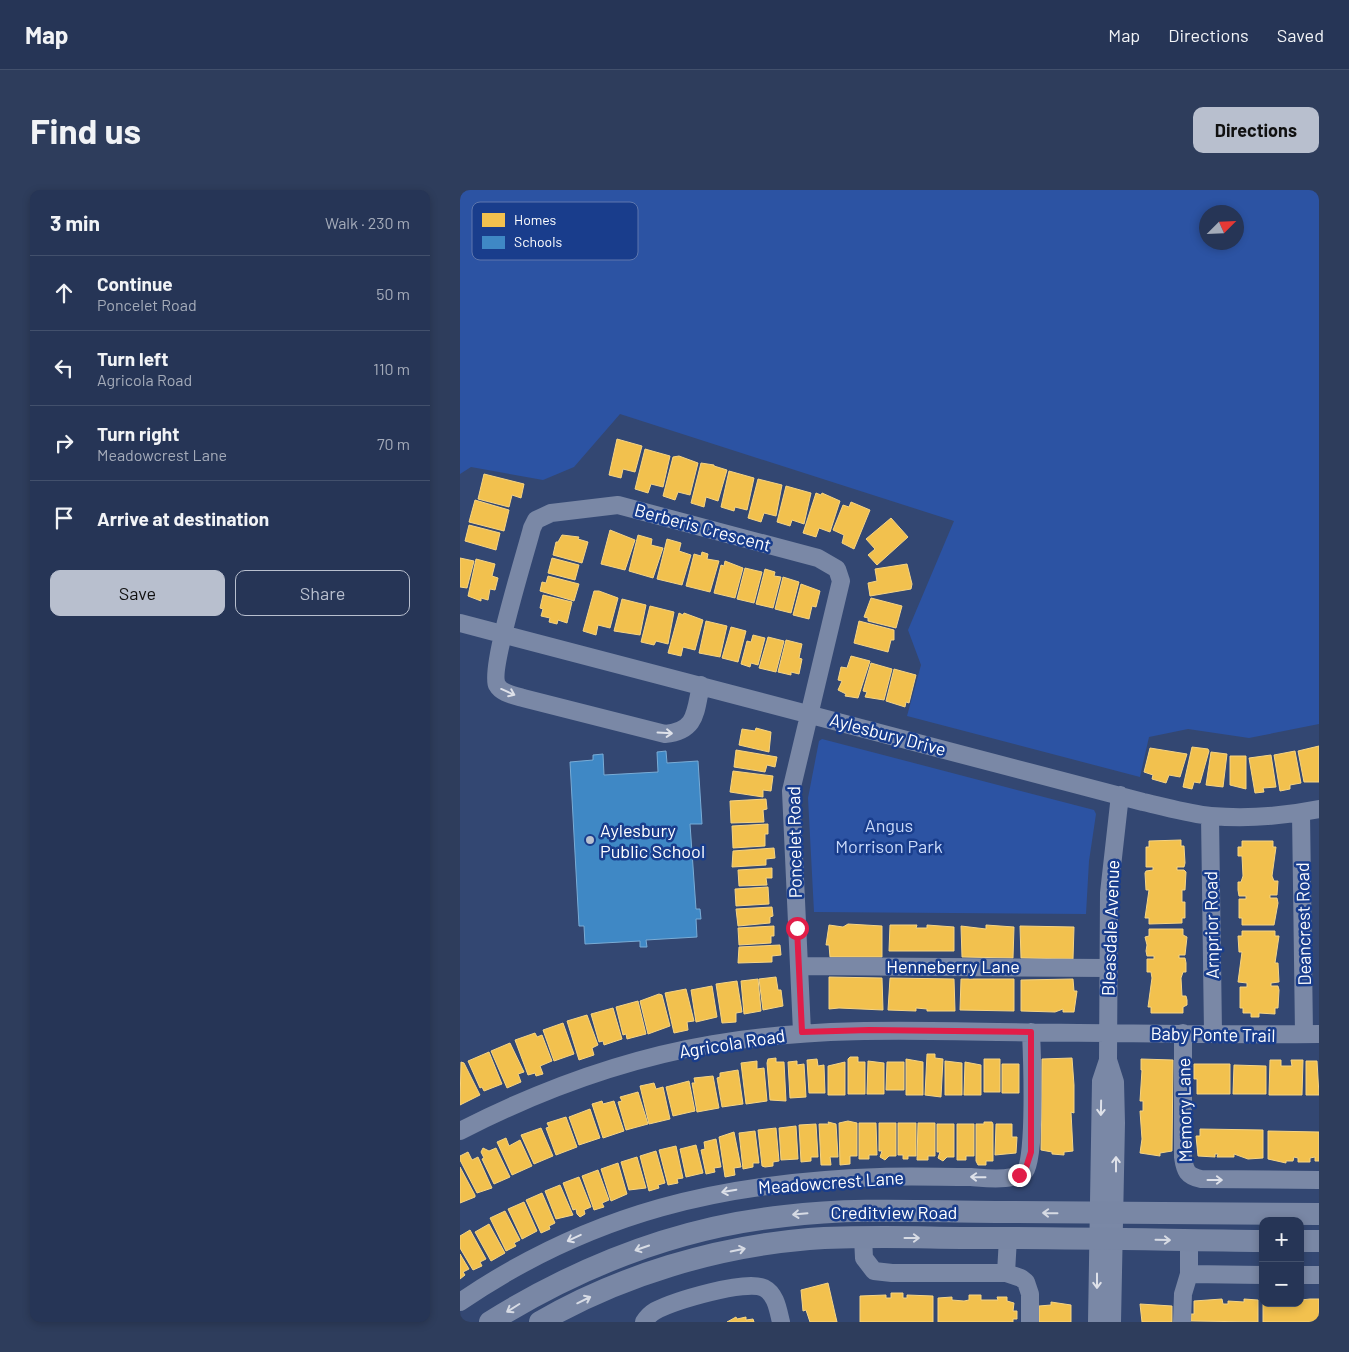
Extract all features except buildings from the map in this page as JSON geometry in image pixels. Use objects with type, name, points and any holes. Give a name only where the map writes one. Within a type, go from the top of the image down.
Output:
[{"type":"main road","name":"Creditview Road","points":[[490,1322],[568,1278],[637,1250],[696,1232],[747,1221],[856,1211],[1319,1214]]},
{"type":"main road","name":"Creditview Road","points":[[545,1321],[620,1284],[694,1259],[766,1244],[810,1239],[1008,1238],[1259,1241]]},
{"type":"main road","points":[[1304,1241],[1319,1241]]},
{"type":"street","name":"Berberis Crescent","points":[[701,686],[690,726],[675,733],[665,734],[506,693],[496,682],[495,674],[532,528],[536,520],[551,512],[618,505],[818,558],[833,565],[840,575],[841,581],[808,713]]},
{"type":"street","name":"Aylesbury Drive","points":[[460,623],[1120,795],[1210,816],[1282,816],[1319,809]]},
{"type":"street","name":"Poncelet Road","points":[[802,1032],[790,791],[808,713]]},
{"type":"street","name":"Bleasdale Avenue","points":[[1097,1322],[1107,1213],[1102,1082],[1108,1060],[1109,893],[1120,795]]},
{"type":"street","name":"Deancrest Road","points":[[1301,813],[1311,1034]]},
{"type":"street","name":"Arnprior Road","points":[[1210,816],[1213,1034]]},
{"type":"street","name":"Henneberry Lane","points":[[799,966],[1108,968]]},
{"type":"street","name":"Agricola Road","points":[[460,1131],[548,1091],[642,1060],[711,1044],[802,1032],[869,1030],[1108,1032]]},
{"type":"street","name":"Meadowcrest Lane","points":[[460,1302],[529,1260],[581,1235],[634,1215],[701,1196],[754,1186],[813,1179],[902,1176],[1001,1178],[1019,1175],[1025,1171],[1031,1152],[1031,1032]]},
{"type":"street","name":"Baby Ponte Trail","points":[[1108,1032],[1311,1034]]},
{"type":"street","name":"Memory Lane","points":[[1183,1033],[1183,1158],[1188,1175],[1201,1180],[1319,1180]]},
{"type":"street","points":[[863,1238],[864,1258],[874,1270],[892,1273],[1006,1273],[1021,1278],[1026,1282],[1030,1294],[1030,1322]]},
{"type":"street","points":[[1006,1273],[1008,1238]]},
{"type":"street","name":"Bleasdale Avenue","points":[[1106,1239],[1112,1322]]},
{"type":"street","points":[[1182,1322],[1182,1294],[1189,1274],[1189,1240]]},
{"type":"street","points":[[1189,1274],[1259,1275]]},
{"type":"street","points":[[1304,1275],[1319,1275]]},
{"type":"street","points":[[644,1322],[656,1311],[711,1293],[754,1285],[765,1289],[771,1294],[781,1322]]},
{"type":"green space","points":[[460,190],[1319,190],[1319,724],[1249,738],[1188,729],[1149,737],[1140,777],[907,716],[921,665],[908,630],[954,521],[620,414],[574,467],[543,480],[471,467],[460,474]]},
{"type":"green space","name":"Angus Morrison Park","points":[[822,739],[1094,810],[1096,814],[1089,861],[1086,914],[814,912],[808,798],[819,741]]},
{"type":"place","name":"Aylesbury Public School","points":[[590,840]]},
{"type":"route","points":[[797,928],[802,1032],[869,1030],[1031,1032],[1031,1152],[1030,1162],[1025,1171],[1019,1175]]}]
